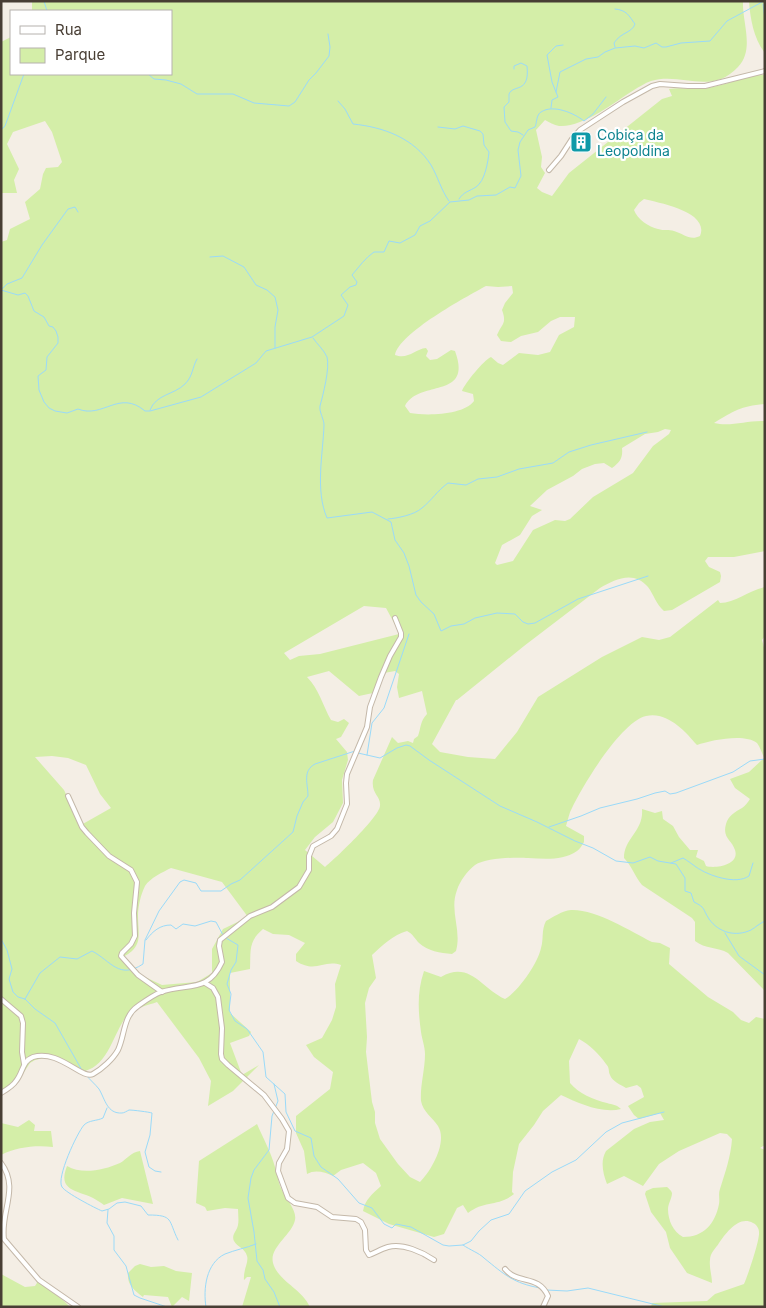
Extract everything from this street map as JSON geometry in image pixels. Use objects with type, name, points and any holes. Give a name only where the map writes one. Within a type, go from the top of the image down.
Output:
[{"type":"street","points":[[550,170],[580,130],[652,86],[660,84],[705,86],[765,71]]},
{"type":"street","points":[[1,1093],[16,1082],[24,1064],[33,1057],[46,1056],[66,1062],[82,1074],[92,1075],[117,1052],[131,1012],[145,1001],[162,992],[205,983],[213,977],[222,962],[219,946],[220,940],[250,916],[272,907],[299,887],[309,870],[309,856],[313,846],[331,836],[337,829],[347,804],[347,774],[367,727],[370,707],[381,677],[390,656],[402,637],[395,618]]},
{"type":"street","points":[[68,796],[82,827],[87,833],[109,856],[128,867],[134,873],[138,886],[134,913],[136,932],[132,944],[121,956],[138,975],[162,992]]},
{"type":"street","points":[[205,983],[213,988],[218,997],[222,1028],[222,1059],[264,1095],[290,1135],[278,1171],[280,1180],[290,1199],[301,1205],[314,1206],[332,1217],[356,1219],[361,1222],[368,1255],[389,1247],[400,1246],[434,1260]]},
{"type":"street","points":[[1,999],[21,1016],[23,1023],[22,1052],[24,1064]]},
{"type":"street","points":[[1,1163],[8,1172],[9,1181],[3,1218],[2,1231],[4,1239],[39,1280],[78,1307]]},
{"type":"street","points":[[505,1269],[516,1278],[535,1282],[542,1286],[548,1296],[543,1307]]},
{"type":"green space","points":[[32,1],[743,1],[747,44],[743,60],[738,67],[728,76],[707,82],[674,79],[651,81],[588,119],[568,126],[559,126],[545,120],[536,130],[542,157],[541,167],[545,173],[537,188],[552,196],[569,173],[662,99],[672,96],[669,89],[700,89],[750,76],[765,75],[765,404],[738,410],[714,423],[727,424],[765,421],[765,551],[734,557],[708,557],[705,561],[709,567],[720,572],[720,582],[672,610],[664,611],[648,587],[643,582],[631,577],[618,579],[600,588],[456,700],[432,744],[440,752],[495,759],[517,732],[538,697],[602,657],[642,637],[659,640],[670,637],[718,600],[720,603],[731,601],[765,587],[765,636],[762,640],[765,651],[765,991],[728,953],[695,941],[695,922],[692,918],[642,885],[624,858],[627,845],[640,823],[642,809],[655,813],[662,811],[663,819],[673,826],[690,850],[698,850],[696,857],[704,861],[706,866],[726,865],[734,859],[736,855],[734,847],[725,833],[726,824],[730,816],[743,807],[750,799],[735,788],[730,779],[749,772],[764,758],[762,752],[757,743],[745,738],[711,741],[697,745],[675,723],[661,716],[654,715],[646,716],[636,721],[625,730],[594,770],[577,798],[566,826],[584,836],[584,842],[577,851],[559,858],[501,858],[475,865],[462,880],[455,898],[454,905],[458,936],[456,951],[452,954],[430,950],[419,943],[407,931],[397,935],[372,955],[376,978],[369,988],[365,1003],[366,1052],[375,1123],[380,1139],[398,1164],[410,1177],[420,1182],[429,1171],[437,1156],[441,1140],[438,1126],[421,1101],[425,1049],[421,1035],[419,1001],[424,971],[441,977],[460,972],[468,974],[505,999],[516,990],[532,969],[541,948],[546,921],[558,914],[571,910],[581,911],[602,917],[652,942],[660,943],[670,948],[669,964],[708,997],[733,1012],[741,1020],[749,1023],[756,1017],[765,1019],[765,1145],[760,1148],[765,1150],[765,1307],[651,1307],[652,1303],[707,1301],[715,1294],[744,1284],[756,1250],[759,1232],[757,1226],[748,1221],[743,1221],[733,1226],[710,1257],[712,1283],[687,1273],[670,1248],[666,1232],[651,1212],[645,1194],[646,1191],[653,1188],[667,1187],[671,1190],[668,1213],[674,1229],[679,1235],[683,1237],[703,1232],[715,1218],[719,1202],[719,1191],[729,1158],[732,1139],[727,1134],[720,1133],[679,1151],[659,1164],[643,1186],[624,1176],[607,1184],[603,1168],[603,1159],[606,1151],[634,1129],[650,1122],[664,1120],[660,1113],[639,1119],[634,1115],[628,1106],[644,1097],[641,1088],[637,1085],[626,1088],[615,1081],[601,1057],[579,1039],[569,1061],[570,1083],[587,1096],[616,1105],[621,1109],[598,1109],[561,1095],[543,1111],[519,1144],[513,1172],[512,1192],[514,1194],[502,1201],[480,1206],[468,1213],[463,1205],[457,1208],[444,1234],[434,1237],[389,1224],[363,1211],[367,1200],[381,1186],[376,1173],[363,1163],[341,1170],[333,1176],[320,1172],[307,1174],[304,1151],[296,1133],[296,1116],[330,1089],[333,1072],[314,1057],[306,1045],[322,1038],[332,1020],[336,1007],[335,984],[341,965],[309,966],[296,961],[296,954],[305,943],[289,935],[273,934],[263,929],[253,942],[250,969],[230,973],[230,1013],[251,1032],[249,1036],[230,1043],[242,1075],[259,1065],[233,1091],[208,1106],[211,1081],[199,1058],[157,1002],[138,1008],[128,1014],[105,1055],[93,1068],[85,1071],[62,1059],[60,1061],[44,1058],[35,1060],[30,1063],[17,1083],[1,1096],[1,242],[7,240],[10,229],[30,219],[25,202],[40,189],[46,168],[58,167],[62,162],[52,132],[45,121],[13,132],[7,144],[19,169],[14,180],[17,193],[1,193],[1,42],[10,38],[10,75],[172,75],[172,10],[32,10]],"holes":[[[644,199],[671,206],[691,215],[698,221],[701,228],[700,236],[690,237],[672,230],[660,230],[644,222],[634,210]],[[486,286],[512,286],[513,293],[502,310],[504,321],[497,335],[501,341],[511,342],[521,336],[538,332],[551,321],[560,317],[575,317],[574,327],[559,335],[550,352],[538,355],[519,353],[503,365],[491,357],[484,362],[462,391],[473,394],[474,401],[469,406],[454,412],[410,413],[405,406],[412,398],[451,383],[457,376],[459,366],[455,351],[451,350],[437,359],[430,360],[426,356],[428,351],[426,348],[404,356],[395,355],[399,346],[408,336],[434,316]],[[665,429],[671,430],[669,434],[653,446],[633,473],[593,497],[570,519],[565,521],[555,520],[533,530],[513,561],[497,565],[495,563],[502,545],[520,535],[532,516],[542,510],[530,506],[547,490],[582,469],[595,464],[604,463],[612,468],[620,460],[622,448],[645,434]],[[364,606],[386,608],[399,632],[399,634],[320,654],[299,656],[290,660],[284,653]],[[329,671],[359,696],[373,693],[384,673],[395,671],[399,674],[397,687],[399,698],[422,691],[427,714],[413,743],[408,741],[398,743],[392,737],[373,780],[373,789],[380,803],[378,811],[356,838],[325,867],[305,850],[315,837],[333,822],[343,803],[342,780],[348,760],[347,752],[336,739],[341,737],[349,723],[344,719],[338,722],[331,720],[318,692],[307,677]],[[52,756],[68,758],[86,765],[100,794],[111,808],[81,825],[64,790],[35,757]],[[171,868],[222,882],[248,917],[223,929],[212,949],[212,973],[197,982],[162,985],[130,968],[121,958],[133,950],[138,940],[139,908],[145,886],[153,878]]]},
{"type":"green space","points":[[749,1],[765,1],[765,53],[753,29]]},
{"type":"green space","points":[[29,1120],[35,1125],[34,1131],[51,1131],[53,1147],[26,1147],[1,1155],[1,1123],[18,1127]]},
{"type":"green space","points":[[257,1124],[271,1156],[280,1186],[293,1209],[295,1217],[290,1231],[274,1252],[273,1263],[280,1275],[302,1295],[310,1307],[242,1307],[251,1277],[247,1277],[244,1280],[247,1256],[245,1251],[233,1239],[238,1225],[238,1209],[225,1208],[207,1211],[205,1207],[196,1203],[199,1161]]},
{"type":"green space","points":[[140,1151],[153,1204],[122,1198],[104,1205],[67,1185],[65,1174],[67,1166],[86,1171],[107,1168],[120,1163],[132,1154]]},
{"type":"green space","points":[[140,1264],[151,1267],[164,1266],[176,1271],[192,1273],[189,1301],[182,1297],[172,1307],[168,1297],[144,1295],[143,1297],[132,1287],[128,1277],[128,1273]]},
{"type":"green space","points":[[1,1274],[25,1287],[35,1286],[37,1283],[36,1279],[70,1307],[1,1307]]},
{"type":"waterway","points":[[44,1],[47,10]]},
{"type":"waterway","points":[[556,92],[560,72],[586,59],[598,57],[615,48],[635,46],[644,48],[656,43],[666,47],[681,43],[710,41],[727,21],[764,1]]},
{"type":"waterway","points":[[763,4],[765,19]]},
{"type":"waterway","points":[[615,9],[625,12],[635,24],[634,27],[617,39],[614,43],[615,47]]},
{"type":"waterway","points":[[149,75],[154,79],[181,84],[197,94],[233,94],[254,103],[289,106],[295,102],[309,80],[329,56],[328,34]]},
{"type":"waterway","points":[[551,108],[552,100],[558,97],[552,82],[547,55],[556,46],[563,45]]},
{"type":"waterway","points":[[514,69],[514,66],[521,63],[527,66],[526,81],[524,85],[514,89],[509,94],[509,102],[504,107],[505,122],[511,131],[523,135]]},
{"type":"waterway","points":[[1,130],[5,126],[24,75]]},
{"type":"waterway","points":[[1,290],[18,295],[25,293],[34,311],[44,317],[49,326],[53,327],[56,331],[58,343],[47,357],[46,370],[38,376],[39,390],[49,408],[67,413],[78,409],[87,411],[119,403],[127,403],[136,405],[145,411],[150,411],[201,397],[256,363],[266,351],[312,337],[344,316],[348,305],[341,295],[350,287],[356,285],[357,282],[352,275],[374,252],[384,252],[389,241],[400,243],[415,235],[420,226],[430,221],[450,202],[469,200],[477,196],[496,195],[510,187],[515,188],[521,176],[518,150],[520,142],[528,130],[535,127],[539,113],[557,109],[575,115],[584,121],[593,114],[606,97]]},
{"type":"waterway","points":[[338,101],[353,124],[386,131],[407,141],[416,148],[431,165],[449,201]]},
{"type":"waterway","points":[[438,127],[455,129],[463,126],[480,131],[483,134],[484,145],[489,152],[482,180],[476,187],[459,199]]},
{"type":"waterway","points":[[1,290],[7,284],[22,278],[42,245],[68,209],[75,207],[78,212]]},
{"type":"waterway","points":[[210,257],[223,256],[244,267],[256,285],[267,290],[275,297],[278,310],[275,327],[275,348]]},
{"type":"waterway","points":[[313,338],[326,354],[328,362],[326,382],[320,406],[324,425],[321,496],[327,518],[372,512],[391,522],[395,540],[404,553],[409,566],[416,595],[434,614],[441,631],[451,626],[464,624],[475,618],[497,613],[515,614],[523,622],[528,624],[535,623],[578,599],[648,576]]},
{"type":"waterway","points":[[150,410],[156,401],[185,384],[190,378],[197,359]]},
{"type":"waterway","points":[[388,519],[415,513],[448,483],[466,485],[478,479],[497,477],[519,469],[553,463],[569,452],[647,432]]},
{"type":"waterway","points":[[367,755],[372,723],[384,708],[409,634]]},
{"type":"waterway","points":[[358,753],[380,758],[397,748],[406,745],[410,746],[500,806],[593,848],[616,861],[633,863],[650,857],[658,861],[676,864],[685,878],[685,891],[691,893],[694,902],[702,907],[709,919],[718,928],[728,932],[740,933],[751,930],[765,921]]},
{"type":"waterway","points":[[25,999],[40,973],[60,957],[77,959],[92,951],[121,970],[128,970],[143,964],[145,940],[159,911],[180,882],[184,880],[196,883],[201,891],[221,891],[240,880],[293,832],[297,816],[308,796],[308,770],[315,764],[355,751]]},
{"type":"waterway","points":[[549,827],[600,808],[655,793],[665,791],[670,794],[676,793],[733,772],[750,761],[765,759]]},
{"type":"waterway","points":[[671,863],[683,858],[708,873],[722,878],[737,880],[749,876],[753,863]]},
{"type":"waterway","points":[[146,940],[154,931],[163,926],[171,925],[176,929],[183,924],[195,926],[211,921],[216,922],[223,935]]},
{"type":"waterway","points":[[725,933],[739,956],[765,975]]},
{"type":"waterway","points":[[226,938],[238,945],[236,962],[231,970],[227,984],[231,994],[229,1010],[235,1021],[247,1029],[263,1052],[266,1077],[285,1094],[286,1112],[295,1131],[311,1138],[314,1156],[321,1167],[338,1179],[359,1203],[372,1208],[384,1224],[392,1228],[396,1224],[411,1227],[443,1245],[463,1245],[471,1241],[491,1220],[509,1214],[525,1191],[552,1172],[576,1160],[606,1132],[622,1123],[664,1112]]},
{"type":"waterway","points":[[1,939],[7,950],[12,969],[9,979],[13,992],[55,1023],[83,1072]]},
{"type":"waterway","points":[[86,1075],[99,1089],[107,1105],[113,1111],[122,1113],[131,1110],[152,1113],[150,1135],[145,1152],[149,1167],[161,1172]]},
{"type":"waterway","points":[[274,1084],[278,1101],[272,1116],[269,1150],[254,1170],[248,1198],[257,1261],[280,1307]]},
{"type":"waterway","points":[[107,1108],[103,1118],[88,1122],[81,1130],[64,1166],[62,1187],[87,1204],[102,1211],[109,1209],[117,1203],[125,1202],[141,1206],[148,1215],[162,1216],[169,1220],[178,1240]]},
{"type":"waterway","points":[[108,1210],[107,1223],[114,1236],[114,1250],[126,1266],[134,1295],[167,1307]]},
{"type":"waterway","points":[[206,1307],[207,1277],[214,1264],[225,1254],[256,1244]]},
{"type":"waterway","points":[[463,1245],[480,1255],[510,1278],[523,1284],[540,1288]]},
{"type":"waterway","points":[[546,1290],[567,1291],[588,1288],[665,1307]]},
{"type":"place","name":"Cobiça da Leopoldina","points":[[581,142]]}]
